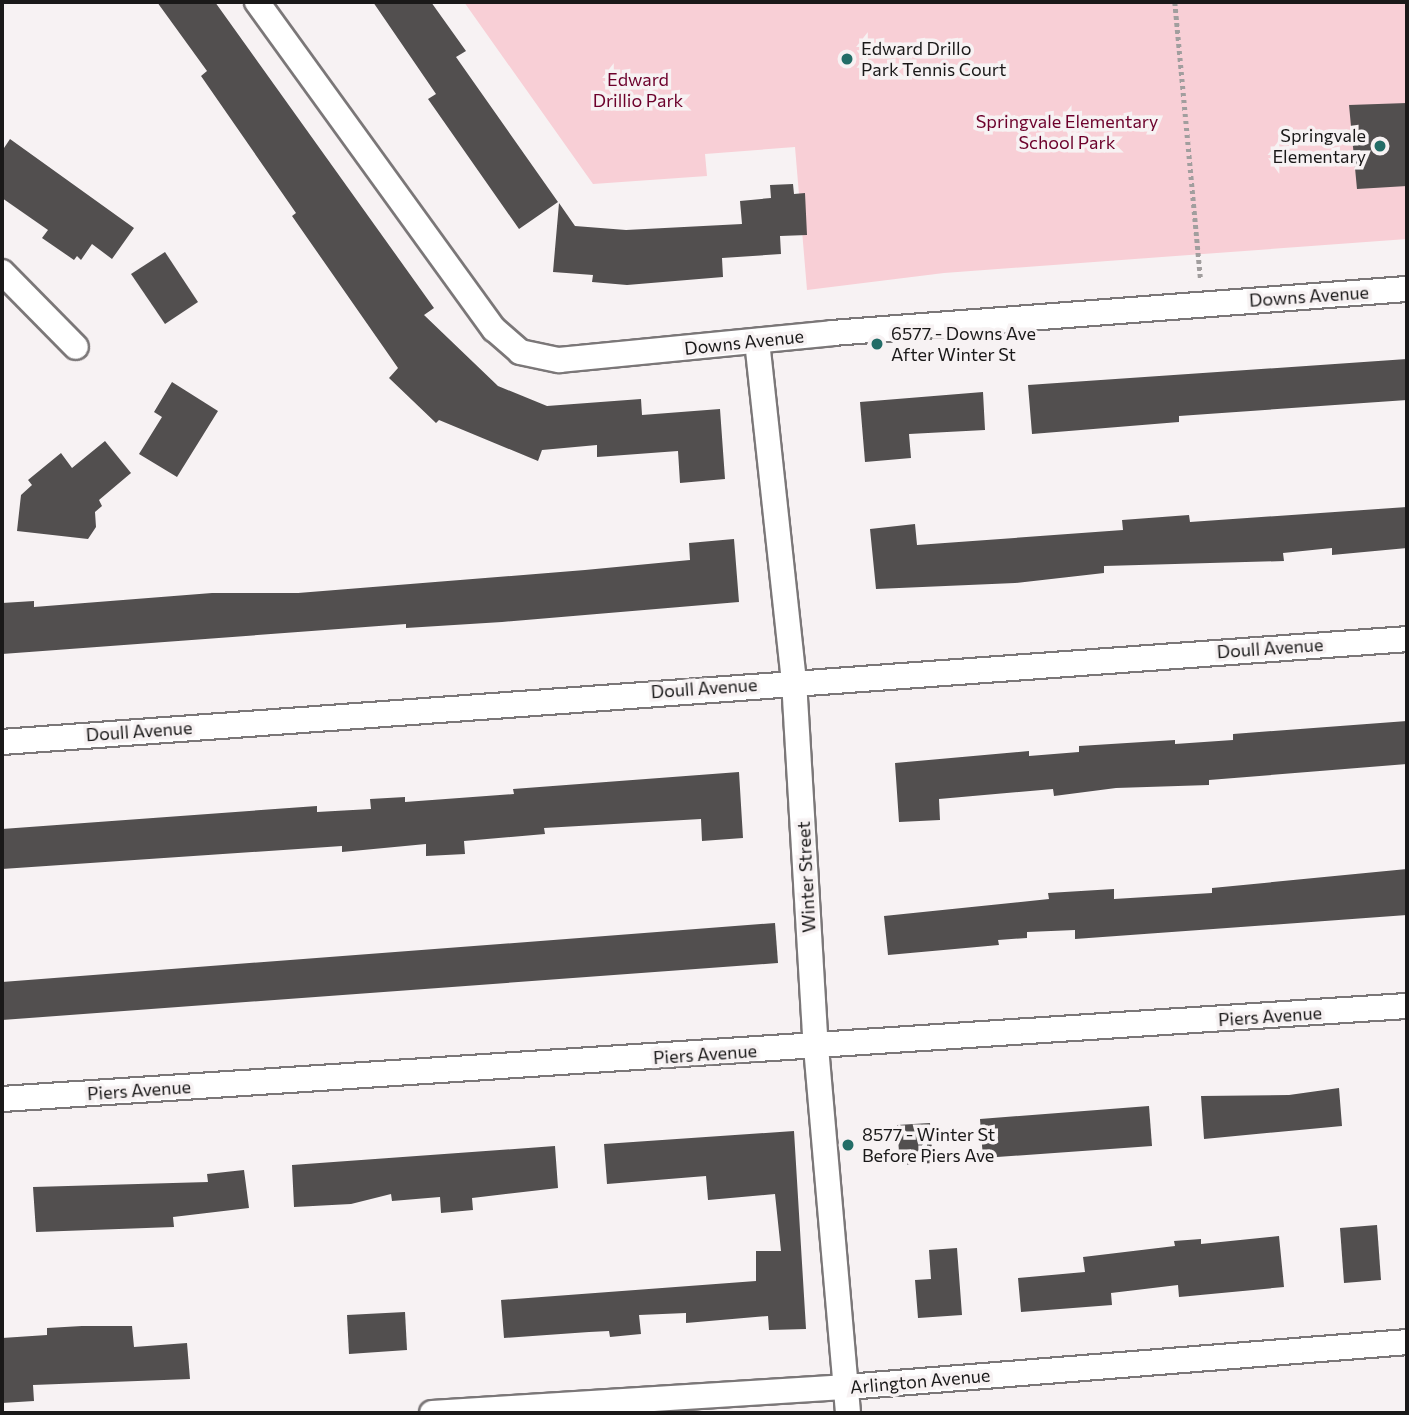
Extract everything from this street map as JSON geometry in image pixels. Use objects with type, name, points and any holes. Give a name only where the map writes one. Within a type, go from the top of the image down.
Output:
[{"type":"street","name":"Downs Avenue","points":[[257,2],[494,329],[520,352],[559,360],[1203,303],[1407,289]]},
{"type":"street","points":[[2,272],[76,347]]},
{"type":"street","name":"Winter Street","points":[[757,341],[794,681],[816,1047],[848,1413]]},
{"type":"street","name":"Doull Avenue","points":[[2,742],[794,681],[1407,639]]},
{"type":"street","name":"Piers Avenue","points":[[2,1099],[1407,1006]]},
{"type":"street","name":"Arlington Avenue","points":[[432,1413],[847,1387],[1407,1342]]},
{"type":"path","points":[[1175,2],[1203,303]]},
{"type":"green space","points":[[464,2],[1407,2],[1407,239],[944,273],[807,290],[795,147],[705,154],[707,176],[593,184]]},
{"type":"building","points":[[157,2],[215,2],[434,308],[424,315],[498,386],[547,406],[641,399],[642,415],[720,409],[725,479],[680,483],[678,451],[597,457],[597,445],[542,450],[538,461],[439,420],[436,423],[389,378],[398,368],[292,216],[296,213],[201,76],[207,71]]},
{"type":"building","points":[[373,2],[431,2],[466,51],[456,57],[558,202],[519,229],[428,99],[436,94]]},
{"type":"building","name":"Springvale Elementary","points":[[1407,103],[1407,186],[1357,189],[1349,105]]},
{"type":"building","points":[[10,139],[134,228],[112,259],[92,244],[81,260],[77,256],[74,260],[42,238],[48,230],[2,198],[2,151]]},
{"type":"building","points":[[793,184],[794,194],[805,193],[807,235],[780,236],[781,254],[722,258],[723,277],[627,285],[592,282],[593,275],[553,272],[559,203],[575,226],[626,230],[742,224],[740,201],[771,198],[770,185]]},
{"type":"building","points":[[165,252],[198,302],[165,324],[131,274]]},
{"type":"building","points":[[1407,359],[1407,400],[1179,416],[1179,422],[1032,434],[1028,385]]},
{"type":"building","points":[[172,382],[218,411],[177,477],[139,454],[162,417],[154,412]]},
{"type":"building","points":[[983,392],[985,430],[909,434],[911,458],[865,462],[860,402]]},
{"type":"building","points":[[105,441],[131,473],[99,500],[102,506],[95,512],[96,527],[88,539],[17,531],[21,495],[32,485],[28,480],[61,453],[72,468]]},
{"type":"building","points":[[1407,507],[1407,548],[1332,555],[1332,548],[1283,553],[1284,561],[1104,566],[1104,573],[1015,583],[876,589],[870,529],[915,524],[917,545],[1123,530],[1122,520],[1189,515],[1190,522]]},
{"type":"building","points":[[734,539],[739,602],[502,622],[406,628],[406,624],[2,654],[2,603],[34,601],[34,607],[212,593],[298,593],[585,570],[690,560],[689,543]]},
{"type":"building","points":[[1407,721],[1407,764],[1209,780],[1209,785],[1116,788],[1054,796],[1053,789],[939,799],[940,820],[899,822],[895,763],[1029,751],[1029,756],[1079,752],[1079,746],[1175,740],[1175,744],[1233,740],[1233,734]]},
{"type":"building","points":[[739,772],[743,838],[702,841],[701,819],[544,828],[545,834],[464,841],[465,854],[426,856],[426,844],[342,852],[342,846],[2,869],[2,829],[317,806],[317,812],[371,809],[370,799],[405,797],[405,802],[514,794],[513,789]]},
{"type":"building","points":[[1407,869],[1407,915],[1075,939],[1075,930],[1027,932],[1027,938],[998,940],[999,945],[888,955],[884,916],[1049,899],[1048,893],[1114,889],[1114,899],[1212,893],[1212,888]]},
{"type":"building","points":[[775,923],[778,963],[2,1020],[2,982]]},
{"type":"building","points":[[1339,1088],[1342,1126],[1204,1139],[1201,1096],[1289,1095]]},
{"type":"building","points":[[1149,1106],[1152,1146],[983,1158],[980,1119]]},
{"type":"building","points":[[930,1123],[933,1163],[900,1165],[897,1125]]},
{"type":"building","points":[[794,1131],[806,1329],[769,1330],[768,1316],[686,1323],[686,1313],[639,1315],[641,1334],[610,1337],[609,1331],[504,1338],[501,1300],[756,1281],[756,1251],[781,1251],[775,1194],[708,1200],[706,1176],[607,1184],[604,1144]]},
{"type":"building","points":[[555,1146],[558,1188],[472,1198],[473,1210],[441,1213],[440,1197],[392,1201],[391,1194],[351,1204],[294,1207],[292,1165]]},
{"type":"building","points":[[244,1170],[249,1208],[173,1217],[174,1227],[36,1232],[33,1187],[208,1182],[207,1174]]},
{"type":"building","points":[[1377,1225],[1381,1280],[1344,1283],[1340,1228]]},
{"type":"building","points":[[1279,1236],[1284,1287],[1179,1297],[1178,1285],[1111,1293],[1112,1305],[1021,1312],[1018,1278],[1085,1272],[1083,1257],[1175,1246],[1174,1241],[1201,1239],[1201,1244]]},
{"type":"building","points":[[957,1248],[962,1315],[918,1318],[915,1280],[931,1279],[929,1250]]},
{"type":"building","points":[[405,1312],[407,1350],[349,1354],[347,1315]]},
{"type":"building","points":[[132,1326],[134,1347],[187,1343],[190,1379],[33,1385],[34,1401],[2,1403],[2,1338],[47,1335],[47,1328]]},
{"type":"place","name":"Edward Drillo Park Tennis Court","points":[[847,59]]},
{"type":"place","name":"Springvale Elementary","points":[[1380,146]]},
{"type":"place","name":"6577 - Downs Ave After Winter St","points":[[877,344]]},
{"type":"place","name":"8577 - Winter St Before Piers Ave","points":[[848,1145]]},
{"type":"park label","name":"Edward Drillio Park","points":[[638,90]]},
{"type":"park label","name":"Springvale Elementary School Park","points":[[1067,132]]}]
